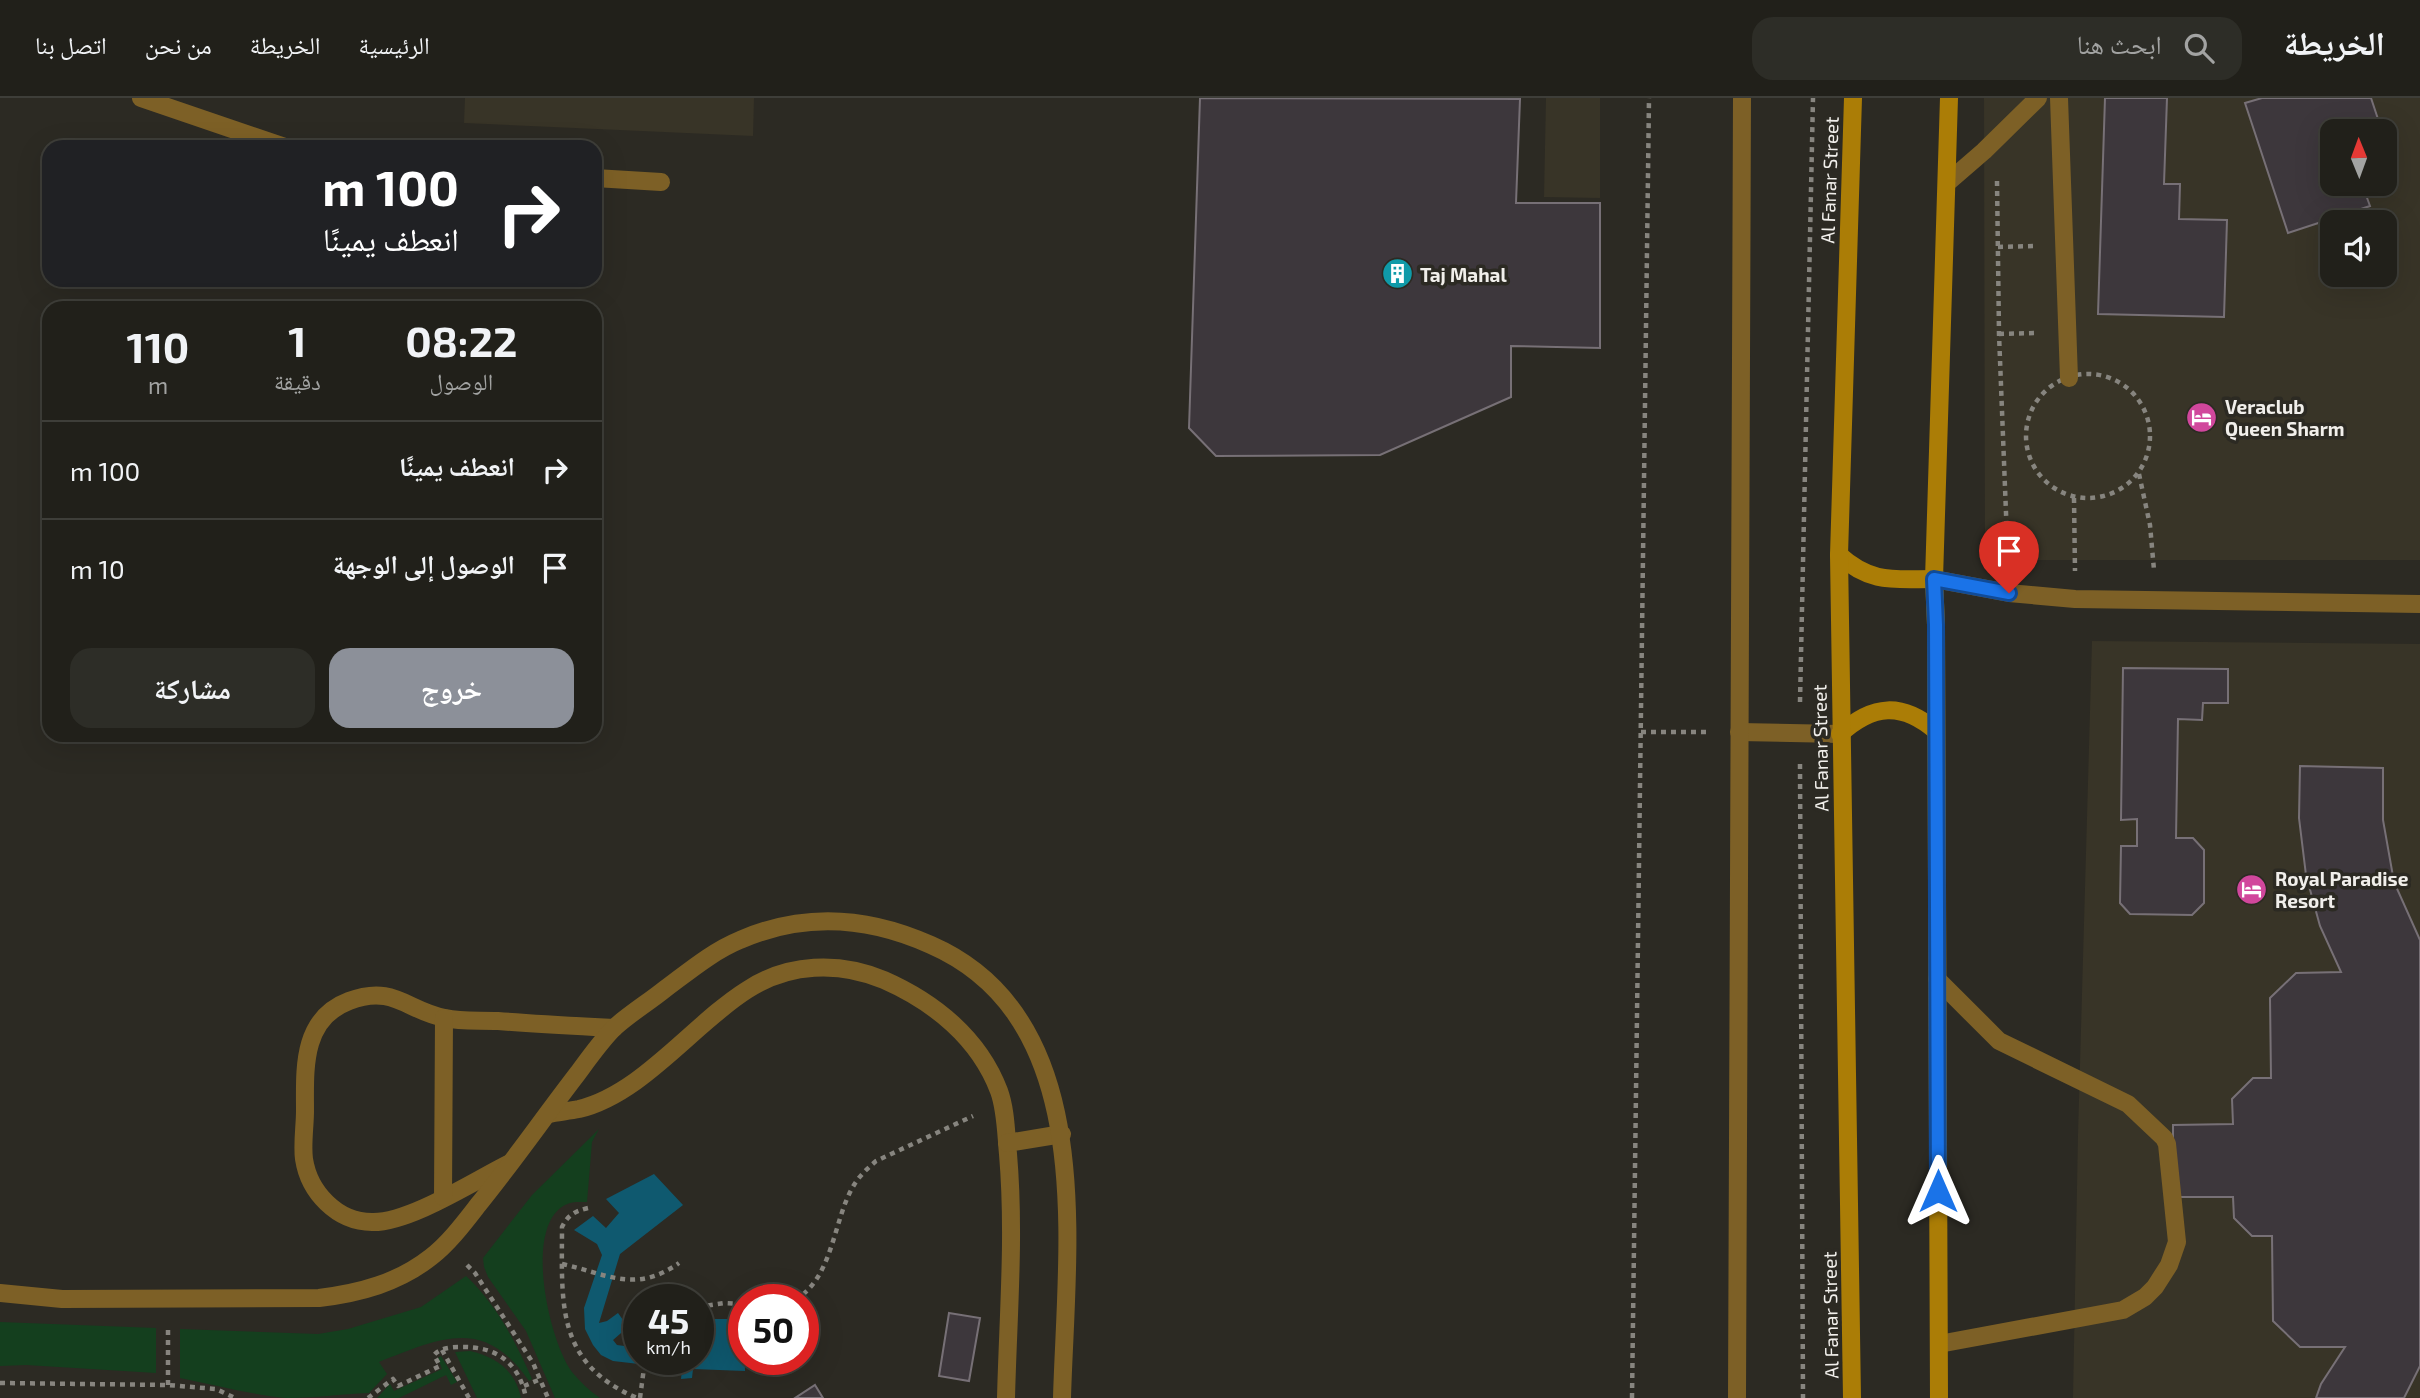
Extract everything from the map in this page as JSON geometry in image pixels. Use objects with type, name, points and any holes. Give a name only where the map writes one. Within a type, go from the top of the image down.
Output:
[{"type":"main road","name":"Al Fanar Street","points":[[1852,1398],[1839,555],[1853,98]]},
{"type":"main road","points":[[1939,1398],[1934,579],[1949,98]]},
{"type":"main road","points":[[1839,555],[1853,568],[1871,576],[1889,580],[1934,579]]},
{"type":"main road","points":[[1840,734],[1870,713],[1888,710],[1906,712],[1922,719],[1936,731]]},
{"type":"street","points":[[141,98],[264,140]]},
{"type":"street","points":[[1737,1398],[1742,98]]},
{"type":"street","points":[[1947,183],[2038,98]]},
{"type":"street","points":[[2059,98],[2069,378]]},
{"type":"street","points":[[602,178],[661,182]]},
{"type":"street","points":[[1934,579],[2009,593],[2075,600],[2420,604]]},
{"type":"street","points":[[1740,732],[1840,734]]},
{"type":"street","points":[[0,1293],[62,1299],[319,1298],[360,1293],[398,1279],[433,1256],[461,1227],[515,1161],[614,1028],[692,969],[738,940],[791,924],[846,920],[900,931],[951,953],[994,988],[1028,1031],[1049,1082],[1062,1134],[1067,1222],[1062,1398]]},
{"type":"street","points":[[548,1114],[580,1109],[617,1093],[746,990],[772,977],[800,968],[847,968],[870,974],[904,989],[936,1009],[960,1030],[981,1055],[999,1092],[1011,1189],[1006,1398]]},
{"type":"street","points":[[1937,979],[1999,1041],[2128,1104],[2164,1138],[2167,1144],[2177,1242],[2169,1265],[2155,1287],[2145,1297],[2123,1310],[1939,1344]]},
{"type":"street","points":[[515,1161],[396,1218],[372,1222],[346,1217],[326,1203],[311,1183],[304,1159],[306,1057],[313,1034],[327,1015],[347,1002],[371,996],[395,997],[444,1018],[614,1028]]},
{"type":"street","points":[[443,1197],[444,1018]]},
{"type":"street","points":[[1007,1143],[1062,1134]]},
{"type":"path","points":[[1632,1398],[1649,98]]},
{"type":"path","points":[[1997,139],[1999,334],[2009,593]]},
{"type":"path","points":[[1999,334],[2068,332]]},
{"type":"path","points":[[2139,474],[2110,495],[2074,498],[2043,481],[2026,449],[2028,413],[2050,385],[2084,373],[2118,380],[2144,406],[2151,441],[2139,474],[2150,525],[2158,602]]},
{"type":"path","points":[[2074,498],[2075,600]]},
{"type":"path","points":[[1641,732],[1740,732]]},
{"type":"path","points":[[812,1284],[821,1271],[853,1186],[863,1172],[876,1161],[969,1118]]},
{"type":"path","points":[[587,1208],[566,1218],[562,1227],[563,1307],[572,1339],[583,1359],[601,1378],[622,1392],[639,1398],[643,1375]]},
{"type":"path","points":[[562,1264],[626,1281],[654,1277],[678,1262]]},
{"type":"path","points":[[475,1273],[533,1363],[548,1398]]},
{"type":"path","points":[[167,1334],[168,1385]]},
{"type":"path","points":[[368,1398],[393,1379],[397,1386],[440,1366],[435,1355],[454,1347],[486,1348],[509,1363],[524,1386],[526,1398]]},
{"type":"path","points":[[442,1350],[469,1398]]},
{"type":"path","points":[[524,1386],[541,1379]]},
{"type":"path","points":[[0,1384],[168,1385],[216,1390],[235,1398]]},
{"type":"shaded area","points":[[465,98],[754,98],[753,136],[464,123]]},
{"type":"shaded area","points":[[1546,98],[1600,98],[1600,198],[1544,197]]},
{"type":"shaded area","name":"Veraclub Queen Sharm","points":[[1984,98],[2420,98],[2420,560],[1985,560]]},
{"type":"shaded area","name":"Royal Paradise Resort","points":[[2092,641],[2420,644],[2420,1398],[2073,1398]]},
{"type":"green space","points":[[599,1129],[592,1142],[587,1202],[565,1205],[552,1217],[545,1236],[543,1259],[549,1311],[563,1357],[575,1376],[600,1398],[555,1398],[526,1331],[488,1277],[483,1258],[532,1195]]},
{"type":"green space","points":[[466,1276],[487,1299],[504,1324],[532,1379],[529,1381],[512,1361],[495,1347],[478,1340],[460,1338],[442,1340],[379,1362],[387,1374],[369,1393],[287,1398],[180,1378],[180,1329],[318,1334],[348,1329],[421,1307]]},
{"type":"green space","points":[[0,1322],[156,1328],[156,1373],[26,1365],[0,1366]]},
{"type":"green space","points":[[470,1351],[503,1366],[514,1380],[521,1398],[477,1398],[455,1352]]},
{"type":"green space","points":[[441,1356],[457,1382],[451,1385],[446,1375],[399,1398],[377,1398],[390,1384],[394,1391],[442,1369],[438,1358]]},
{"type":"water","points":[[654,1174],[683,1205],[620,1254],[599,1323],[618,1313],[623,1320],[623,1331],[613,1340],[617,1345],[623,1346],[623,1362],[601,1355],[585,1329],[584,1308],[602,1255],[597,1244],[574,1230],[593,1216],[606,1228],[619,1213],[606,1199]]},
{"type":"water","points":[[714,1319],[728,1319],[728,1370],[714,1370]]},
{"type":"water","points":[[681,1375],[692,1375],[692,1378],[681,1379]]},
{"type":"building","name":"Taj Mahal","points":[[1200,98],[1520,99],[1516,203],[1600,203],[1600,348],[1511,346],[1511,397],[1380,455],[1216,456],[1189,428]]},
{"type":"building","points":[[2105,98],[2167,98],[2164,184],[2180,184],[2179,219],[2227,220],[2224,317],[2098,314]]},
{"type":"building","points":[[2262,98],[2371,98],[2378,119],[2320,119],[2320,196],[2366,196],[2370,206],[2358,210],[2320,210],[2320,222],[2288,233],[2245,103]]},
{"type":"building","points":[[2123,668],[2228,669],[2228,703],[2203,703],[2202,720],[2178,719],[2176,838],[2193,838],[2204,850],[2204,903],[2192,915],[2130,914],[2120,903],[2121,846],[2137,846],[2137,819],[2121,820]]},
{"type":"building","points":[[2300,766],[2383,768],[2383,820],[2394,882],[2420,940],[2420,1366],[2404,1398],[2316,1398],[2321,1384],[2345,1347],[2300,1347],[2273,1321],[2272,1236],[2252,1236],[2234,1218],[2233,1197],[2173,1197],[2173,1125],[2233,1124],[2232,1099],[2253,1078],[2271,1078],[2270,998],[2296,973],[2341,972],[2320,926],[2306,875],[2299,818]]},
{"type":"building","points":[[949,1313],[980,1318],[969,1381],[939,1376]]},
{"type":"building","points":[[815,1385],[823,1398],[795,1398]]},
{"type":"place","name":"Taj Mahal","points":[[1397,274]]},
{"type":"place","name":"Veraclub Queen Sharm","points":[[2202,417]]},
{"type":"place","name":"Royal Paradise Resort","points":[[2252,889]]},
{"type":"route","points":[[1938,1191],[1934,579],[2009,593]]}]
